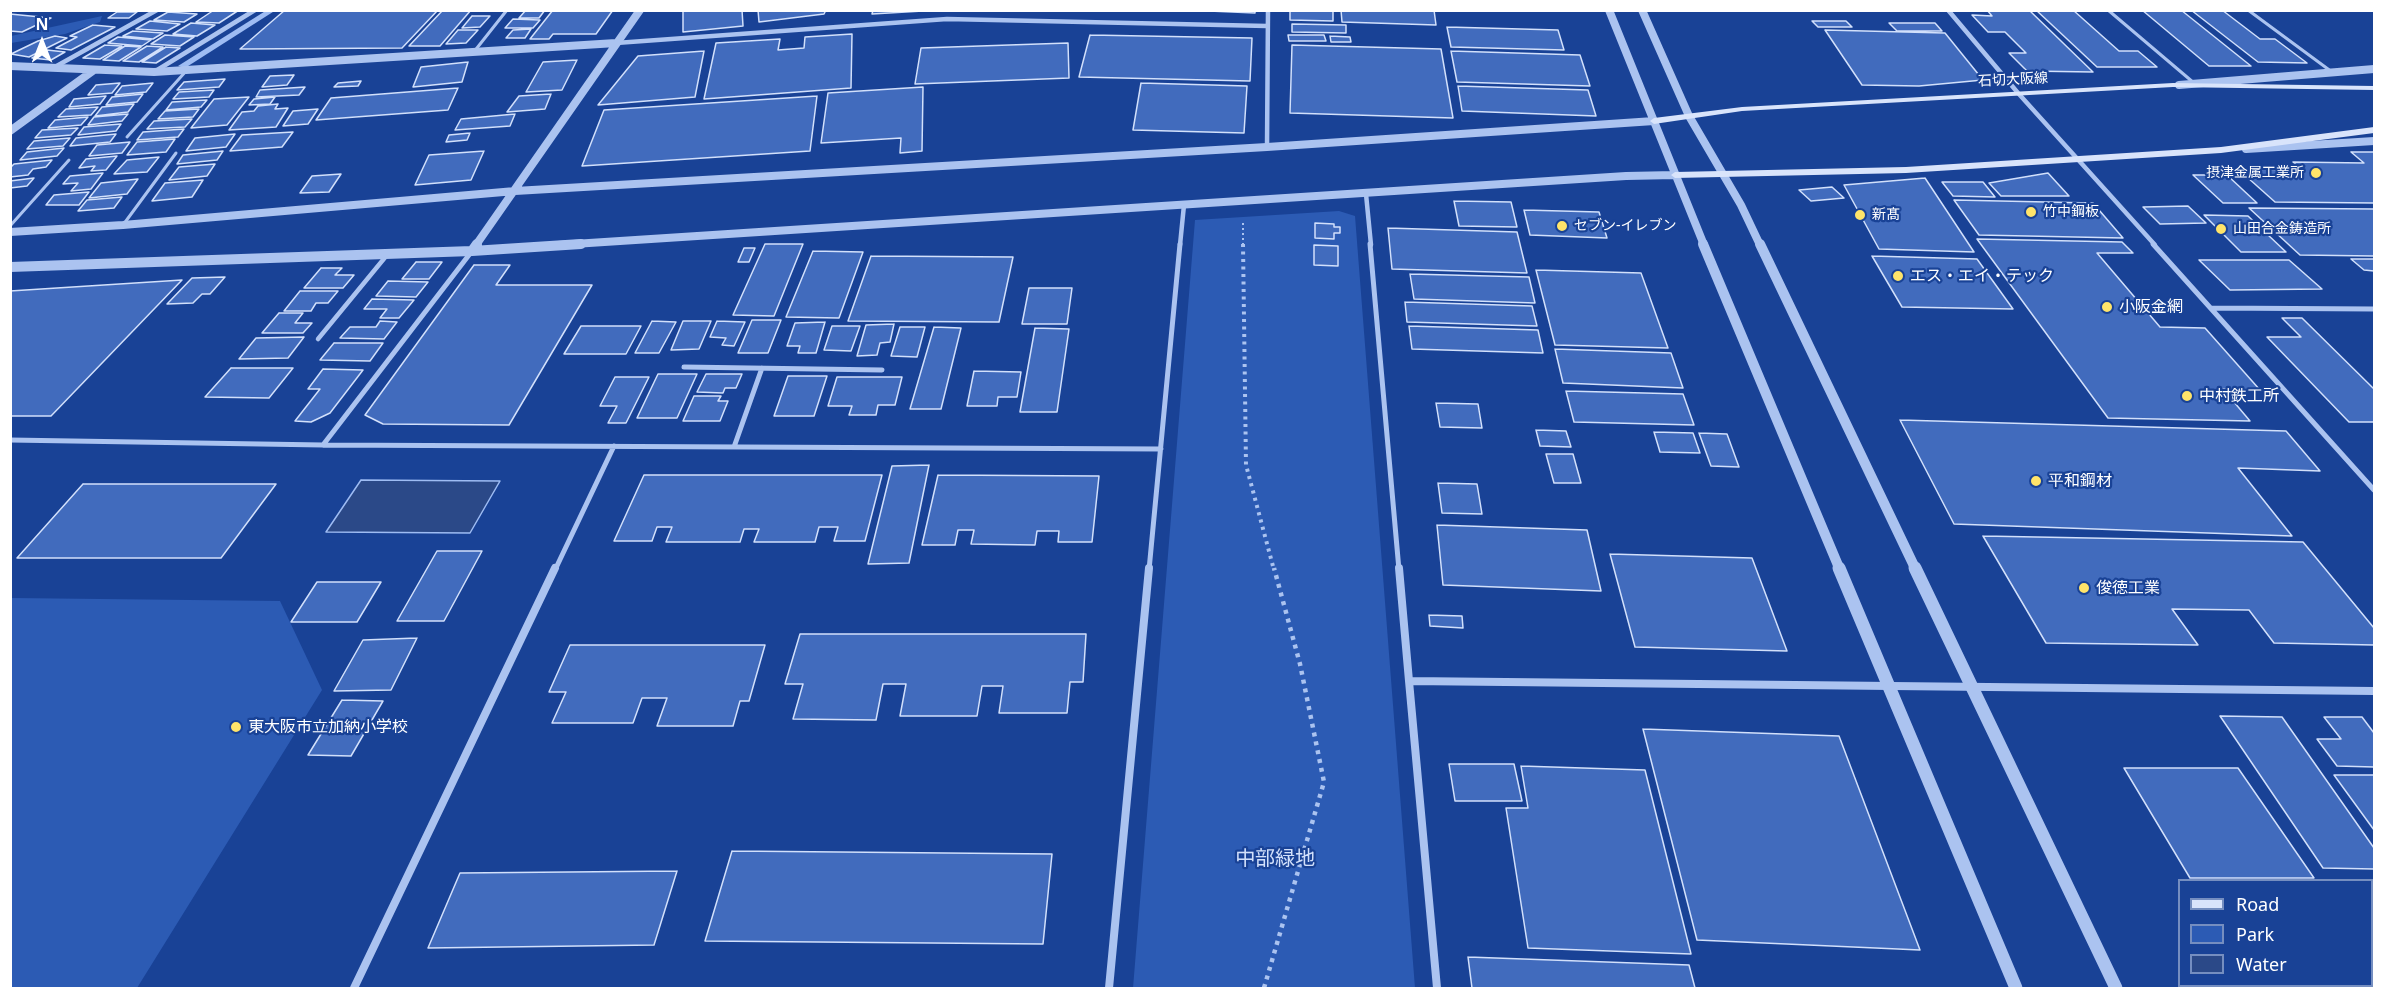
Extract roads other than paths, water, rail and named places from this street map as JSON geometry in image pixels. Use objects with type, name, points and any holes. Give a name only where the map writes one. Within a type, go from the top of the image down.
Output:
[{"type":"main road","name":"石切大阪線","points":[[1654,121],[1742,109],[2173,85],[2374,88]]},
{"type":"main road","points":[[1675,175],[1906,170],[2221,150],[2374,130]]},
{"type":"street","points":[[52,68],[157,10]]},
{"type":"street","points":[[154,72],[255,10]]},
{"type":"street","points":[[323,445],[472,251],[640,10]]},
{"type":"street","points":[[1267,147],[1268,10]]},
{"type":"street","points":[[1610,10],[1675,175],[2016,988]]},
{"type":"street","points":[[1642,10],[1689,116],[1725,175],[1973,685],[2116,988]]},
{"type":"street","points":[[1948,10],[2018,93],[2374,490]]},
{"type":"street","points":[[10,66],[154,72],[473,53],[947,19],[1267,26]]},
{"type":"street","points":[[2173,85],[2374,69]]},
{"type":"street","points":[[10,130],[94,70]]},
{"type":"street","points":[[10,232],[123,225],[515,191],[1267,147],[1654,121]]},
{"type":"street","points":[[2221,150],[2374,141]]},
{"type":"street","points":[[10,267],[472,251],[1626,176],[1675,175]]},
{"type":"street","points":[[1366,194],[1437,988]]},
{"type":"street","points":[[1109,988],[1184,205]]},
{"type":"street","points":[[2211,308],[2374,309]]},
{"type":"street","points":[[684,367],[882,370]]},
{"type":"street","points":[[734,447],[762,368]]},
{"type":"street","points":[[10,440],[323,445],[1161,449]]},
{"type":"street","points":[[354,988],[614,446]]},
{"type":"street","points":[[1409,681],[1888,687],[1973,685],[2374,691]]},
{"type":"lane","points":[[473,53],[507,10]]},
{"type":"lane","points":[[2108,10],[2194,83]]},
{"type":"lane","points":[[2248,10],[2332,72]]},
{"type":"lane","points":[[127,136],[187,70]]},
{"type":"lane","points":[[123,225],[176,153]]},
{"type":"lane","points":[[10,226],[69,160]]},
{"type":"lane","points":[[318,339],[388,253]]},
{"type":"water","points":[[361,480],[500,481],[470,533],[326,532]]},
{"type":"waterway","points":[[182,66],[273,10]]},
{"type":"place","name":"摂津金属工業所","points":[[2316,173]]},
{"type":"place","name":"竹中鋼板","points":[[2031,212]]},
{"type":"place","name":"新髙","points":[[1860,215]]},
{"type":"place","name":"セブン-イレブン","points":[[1562,226]]},
{"type":"place","name":"山田合金鋳造所","points":[[2221,229]]},
{"type":"place","name":"エス・エイ・テック","points":[[1898,276]]},
{"type":"place","name":"小阪金網","points":[[2107,307]]},
{"type":"place","name":"中村鉄工所","points":[[2187,396]]},
{"type":"place","name":"平和鋼材","points":[[2036,481]]},
{"type":"place","name":"俊徳工業","points":[[2084,588]]},
{"type":"place","name":"東大阪市立加納小学校","points":[[236,727]]},
{"type":"park label","name":"中部緑地","points":[[1275,859]]}]
